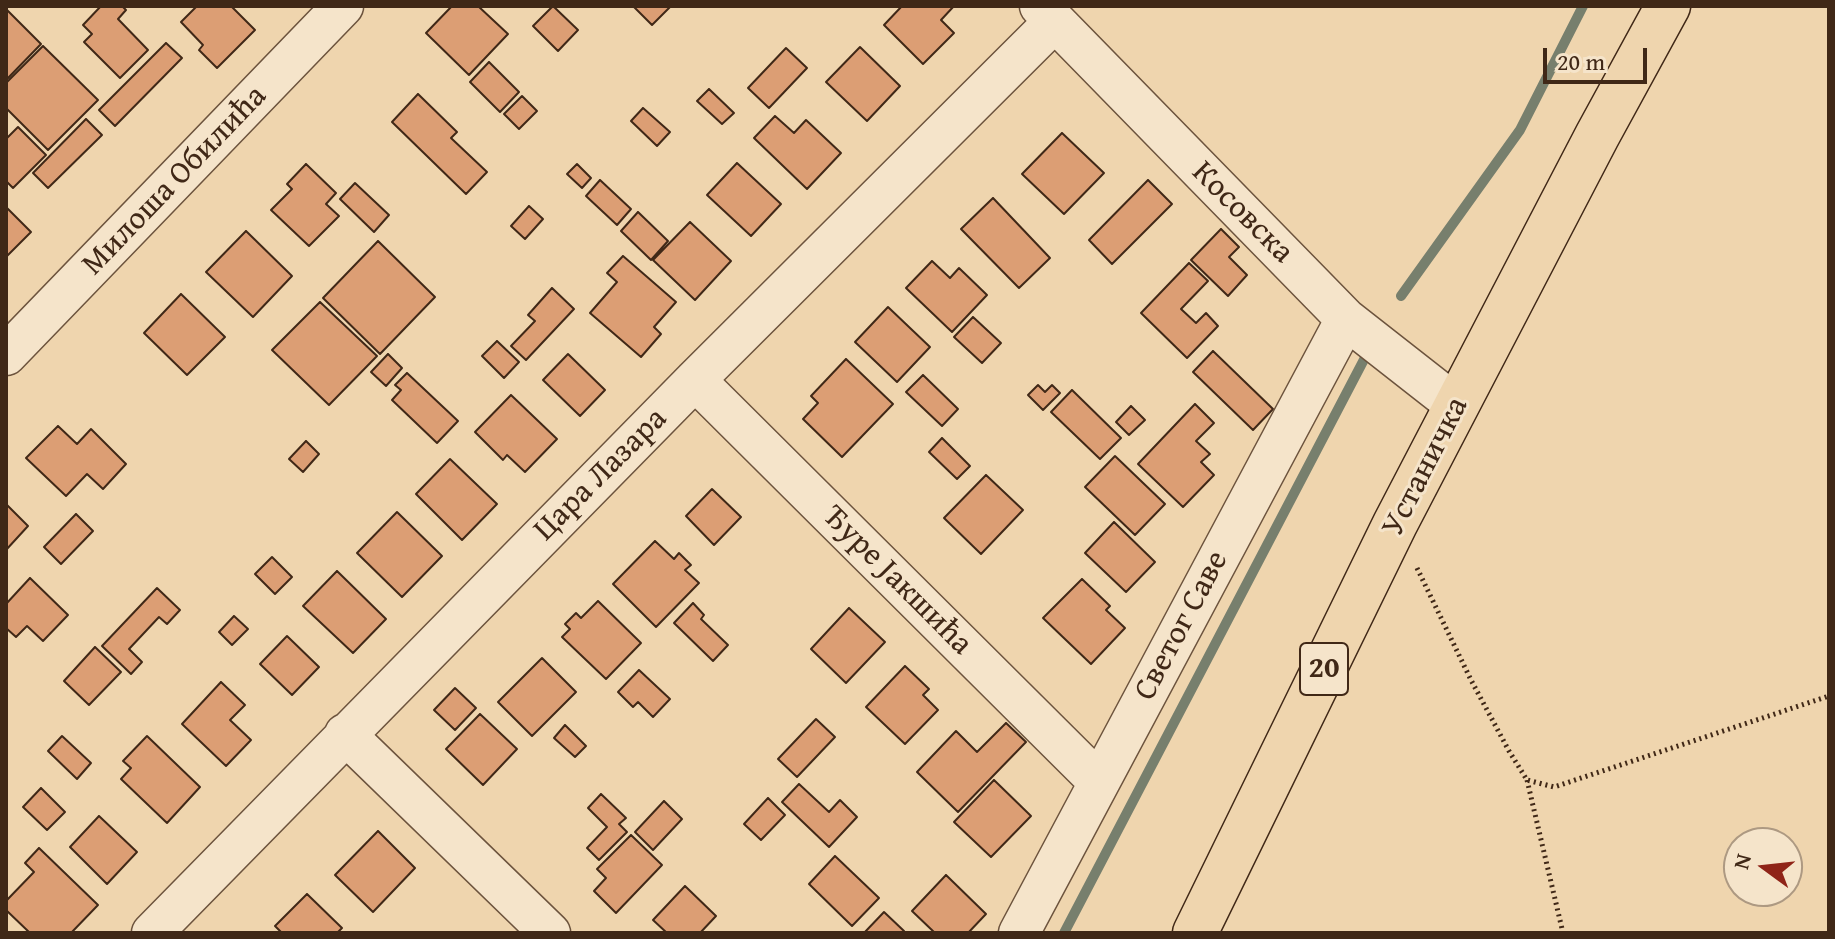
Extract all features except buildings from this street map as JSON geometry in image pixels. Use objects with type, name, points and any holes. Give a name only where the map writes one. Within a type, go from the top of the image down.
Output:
[{"type":"main road","name":"Устаничка","points":[[1195,933],[1395,524],[1668,6]]},
{"type":"street","name":"Милоша Обилића","points":[[6,355],[333,9]]},
{"type":"street","name":"Косовска","points":[[1047,14],[1346,319],[1457,406]]},
{"type":"street","name":"Цара Лазара","points":[[152,933],[695,380],[1047,14]]},
{"type":"street","name":"Светог Саве","points":[[1019,933],[1346,319]]},
{"type":"street","name":"Ђуре Јакшића","points":[[695,380],[1099,782]]},
{"type":"street","points":[[345,734],[550,933]]},
{"type":"path","points":[[1395,524],[1471,680],[1527,780],[1563,933]]},
{"type":"path","points":[[1527,780],[1554,787],[1829,696]]},
{"type":"waterway","points":[[1401,296],[1520,130],[1583,6]]},
{"type":"waterway","points":[[1064,933],[1369,350]]}]
